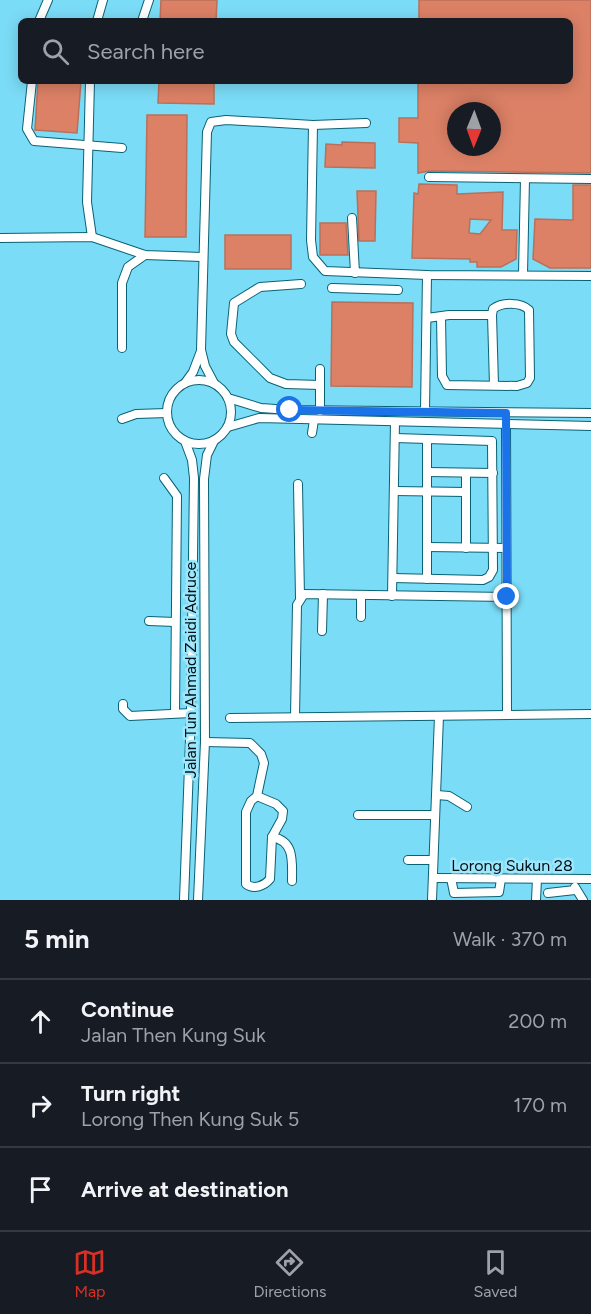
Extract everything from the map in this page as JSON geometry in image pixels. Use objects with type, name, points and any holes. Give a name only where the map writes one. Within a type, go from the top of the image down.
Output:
[{"type":"street","points":[[40,18],[48,0]]},
{"type":"street","points":[[98,18],[103,0]]},
{"type":"street","points":[[143,18],[149,0]]},
{"type":"street","points":[[32,84],[27,129],[31,138],[46,143],[122,148]]},
{"type":"street","points":[[90,84],[87,202],[92,237]]},
{"type":"street","points":[[366,123],[313,125],[226,120],[211,123],[207,132],[201,350],[193,372],[171,396],[167,413],[172,430],[194,445],[214,441],[228,427],[237,422],[259,418],[362,425],[395,422],[591,426]]},
{"type":"street","points":[[313,125],[313,257],[325,271],[427,275],[591,276]]},
{"type":"street","points":[[429,177],[591,179]]},
{"type":"street","points":[[523,274],[525,179]]},
{"type":"street","points":[[352,218],[355,273]]},
{"type":"street","points":[[0,238],[92,237],[145,255],[202,257]]},
{"type":"street","points":[[122,348],[122,283],[128,267],[145,255]]},
{"type":"street","points":[[343,288],[344,273]]},
{"type":"street","points":[[425,411],[427,275]]},
{"type":"street","points":[[301,284],[260,287],[234,303],[231,334],[234,342],[270,378],[286,384],[320,386]]},
{"type":"street","points":[[332,288],[398,290]]},
{"type":"street","points":[[441,317],[444,382],[450,386],[517,386],[529,381],[529,310],[522,305],[498,305],[493,309],[494,385]]},
{"type":"street","points":[[427,318],[492,315]]},
{"type":"street","points":[[201,350],[214,383],[228,398],[232,412],[228,427]]},
{"type":"street","points":[[320,369],[320,411]]},
{"type":"street","points":[[184,384],[204,380],[214,383]]},
{"type":"street","points":[[228,398],[261,408],[320,411],[591,413]]},
{"type":"street","points":[[122,419],[136,414],[167,413]]},
{"type":"street","points":[[506,413],[507,715]]},
{"type":"street","points":[[312,434],[314,420]]},
{"type":"street","points":[[393,596],[395,422]]},
{"type":"street","points":[[393,578],[483,580],[489,577],[493,570],[492,441],[395,438]]},
{"type":"street","points":[[427,579],[428,439]]},
{"type":"street","name":"Jalan Tun Ahmad Zaidi Adruce","points":[[184,900],[191,713],[194,478],[192,460],[185,441]]},
{"type":"street","name":"Jalan Tun Ahmad Zaidi Adruce","points":[[198,900],[205,742],[204,479],[207,455],[214,441]]},
{"type":"street","points":[[427,472],[493,473]]},
{"type":"street","points":[[466,473],[466,548]]},
{"type":"street","points":[[164,478],[177,496],[176,713]]},
{"type":"street","points":[[295,717],[297,614],[300,598],[298,484]]},
{"type":"street","points":[[394,491],[466,492]]},
{"type":"street","points":[[493,496],[506,496]]},
{"type":"street","points":[[427,547],[506,548]]},
{"type":"street","points":[[176,560],[193,560]]},
{"type":"street","points":[[440,579],[440,596]]},
{"type":"street","points":[[300,598],[309,593],[507,597]]},
{"type":"street","points":[[322,632],[323,594]]},
{"type":"street","points":[[361,595],[361,617]]},
{"type":"street","points":[[149,621],[175,622]]},
{"type":"street","points":[[123,704],[123,709],[130,716],[191,713]]},
{"type":"street","points":[[230,718],[591,714]]},
{"type":"street","points":[[432,900],[439,716]]},
{"type":"street","points":[[205,742],[246,742],[256,748],[264,763],[257,796],[251,801],[246,812],[245,878],[246,884],[250,887],[260,886],[270,879],[272,837],[282,819],[283,811],[276,804],[257,796]]},
{"type":"street","points":[[437,795],[449,796],[467,807]]},
{"type":"street","points":[[358,815],[435,815]]},
{"type":"street","points":[[272,837],[284,840],[288,846],[292,859],[292,881]]},
{"type":"street","points":[[408,860],[433,860]]},
{"type":"street","name":"Lorong Sukun 28","points":[[434,878],[591,879]]},
{"type":"street","points":[[451,878],[454,892],[499,892],[501,879]]},
{"type":"street","points":[[536,900],[537,879]]},
{"type":"street","points":[[575,879],[575,890],[583,900]]},
{"type":"street","points":[[548,893],[567,893],[575,890]]},
{"type":"building","points":[[161,0],[217,0],[216,18],[160,18]]},
{"type":"building","points":[[419,0],[591,0],[591,173],[429,171],[418,173],[418,143],[399,142],[399,118],[418,118],[418,84],[573,84],[573,18],[419,18]]},
{"type":"building","points":[[38,84],[81,84],[77,133],[35,130]]},
{"type":"building","points":[[159,84],[214,84],[214,104],[158,103]]},
{"type":"building","points":[[147,115],[187,115],[186,237],[145,237]]},
{"type":"building","points":[[342,142],[375,143],[375,168],[325,167],[326,144],[342,145]]},
{"type":"building","points":[[419,184],[457,185],[457,194],[503,192],[502,230],[517,230],[516,259],[501,267],[477,267],[477,262],[470,262],[470,259],[412,258],[414,193],[418,194]],"holes":[[[470,219],[491,220],[480,234],[469,233]]]},
{"type":"building","points":[[573,185],[591,185],[591,268],[550,268],[533,259],[535,219],[573,220]]},
{"type":"building","points":[[357,191],[376,191],[375,241],[359,241]]},
{"type":"building","points":[[320,223],[346,223],[348,255],[320,255]]},
{"type":"building","points":[[225,235],[291,235],[291,269],[225,269]]},
{"type":"building","points":[[332,302],[413,303],[412,387],[331,386]]},
{"type":"route","points":[[290,410],[506,413],[507,597]]}]
